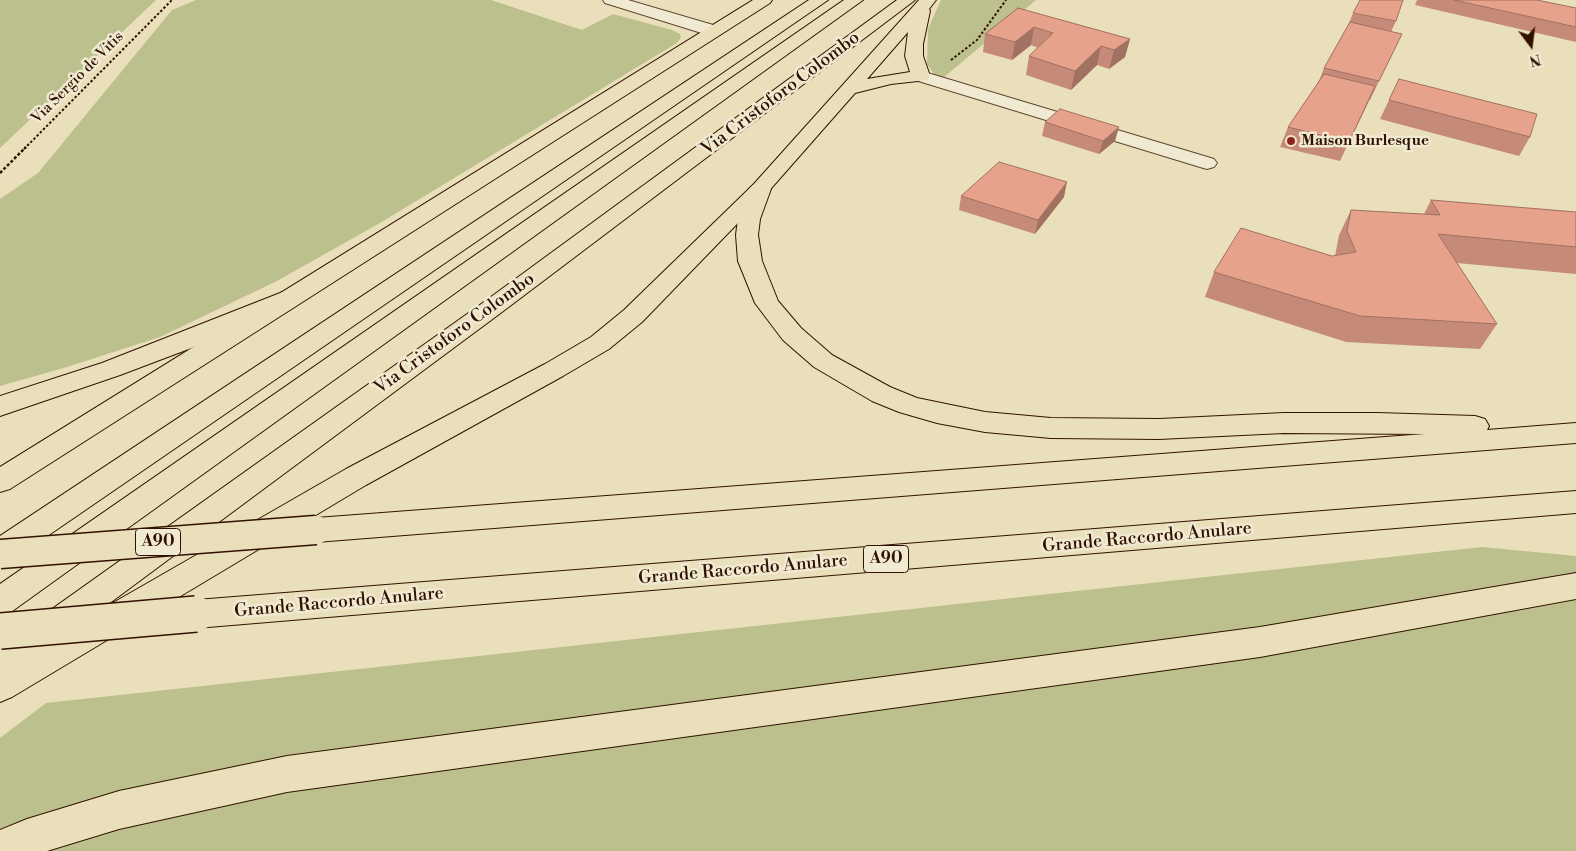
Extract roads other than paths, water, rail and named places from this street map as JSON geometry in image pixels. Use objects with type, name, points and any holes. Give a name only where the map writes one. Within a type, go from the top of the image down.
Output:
[{"type":"main road","points":[[0,481],[764,0]]},
{"type":"main road","points":[[0,553],[820,0]]},
{"type":"main road","name":"Via Cristoforo Colombo","points":[[0,602],[855,0]]},
{"type":"main road","points":[[849,89],[892,79],[923,77],[914,56],[920,2]]},
{"type":"main road","points":[[0,686],[356,477],[554,370],[600,343],[633,316],[760,189],[849,89],[920,2]]},
{"type":"main road","name":"Via Cristoforo Colombo","points":[[0,665],[493,307],[920,2]]},
{"type":"main road","points":[[760,189],[749,219],[748,246],[756,280],[772,309],[792,334],[823,361],[881,394],[909,405],[937,413],[986,422],[1051,428],[1158,429],[1284,423],[1377,423],[1576,432]]},
{"type":"main road","points":[[0,406],[111,369],[193,338],[298,294]]},
{"type":"main road","name":"A90","points":[[0,553],[1576,432]]},
{"type":"main road","name":"Grande Raccordo Anulare","points":[[0,631],[1576,502]]},
{"type":"main road","points":[[0,849],[28,838],[119,810],[287,774],[1260,642],[1576,586]]},
{"type":"street","points":[[611,0],[714,31]]},
{"type":"street","points":[[923,77],[1207,163]]},
{"type":"place","name":"Maison Burlesque","points":[[1291,141]]}]
